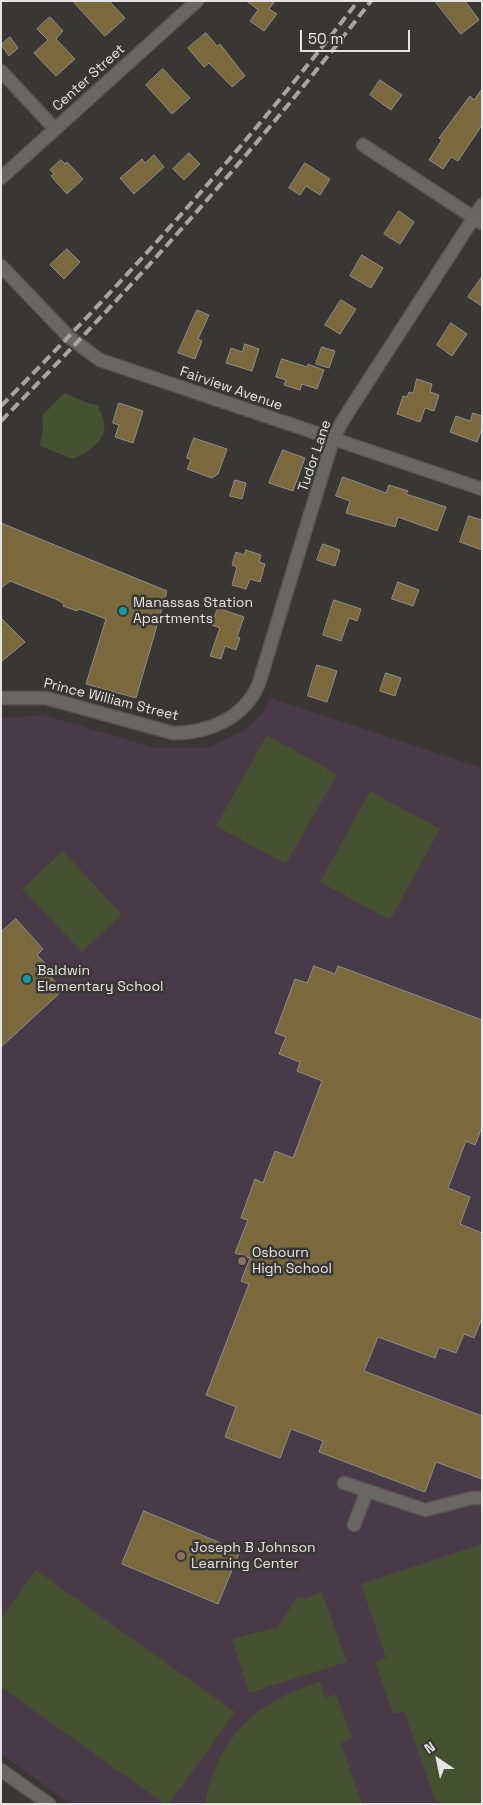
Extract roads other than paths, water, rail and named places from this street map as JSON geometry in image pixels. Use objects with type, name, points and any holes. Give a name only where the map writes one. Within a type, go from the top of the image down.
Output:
[{"type":"street","name":"Center Street","points":[[1,178],[197,1]]},
{"type":"street","points":[[1,70],[55,129]]},
{"type":"street","points":[[363,145],[478,220]]},
{"type":"street","name":"Tudor Lane","points":[[213,726],[239,712],[254,695],[334,439],[343,420],[478,220],[482,206]]},
{"type":"street","name":"Fairview Avenue","points":[[1,266],[69,337],[100,360],[482,489]]},
{"type":"street","name":"Prince William Street","points":[[1,698],[46,698],[173,733],[195,731],[213,726]]},
{"type":"street","points":[[344,1483],[425,1510],[472,1498],[482,1498]]},
{"type":"street","points":[[354,1525],[367,1491]]},
{"type":"street","points":[[1,1770],[48,1804]]},
{"type":"railway","points":[[1,406],[95,309],[186,209],[274,107],[358,1]]},
{"type":"railway","points":[[1,421],[146,269],[192,217],[284,110],[371,1]]},
{"type":"place","name":"Manassas Station Apartments","points":[[123,611]]},
{"type":"place","name":"Baldwin Elementary School","points":[[27,979]]},
{"type":"place","name":"Osbourn High School","points":[[242,1261]]},
{"type":"place","name":"Joseph B Johnson Learning Center","points":[[181,1556]]}]
